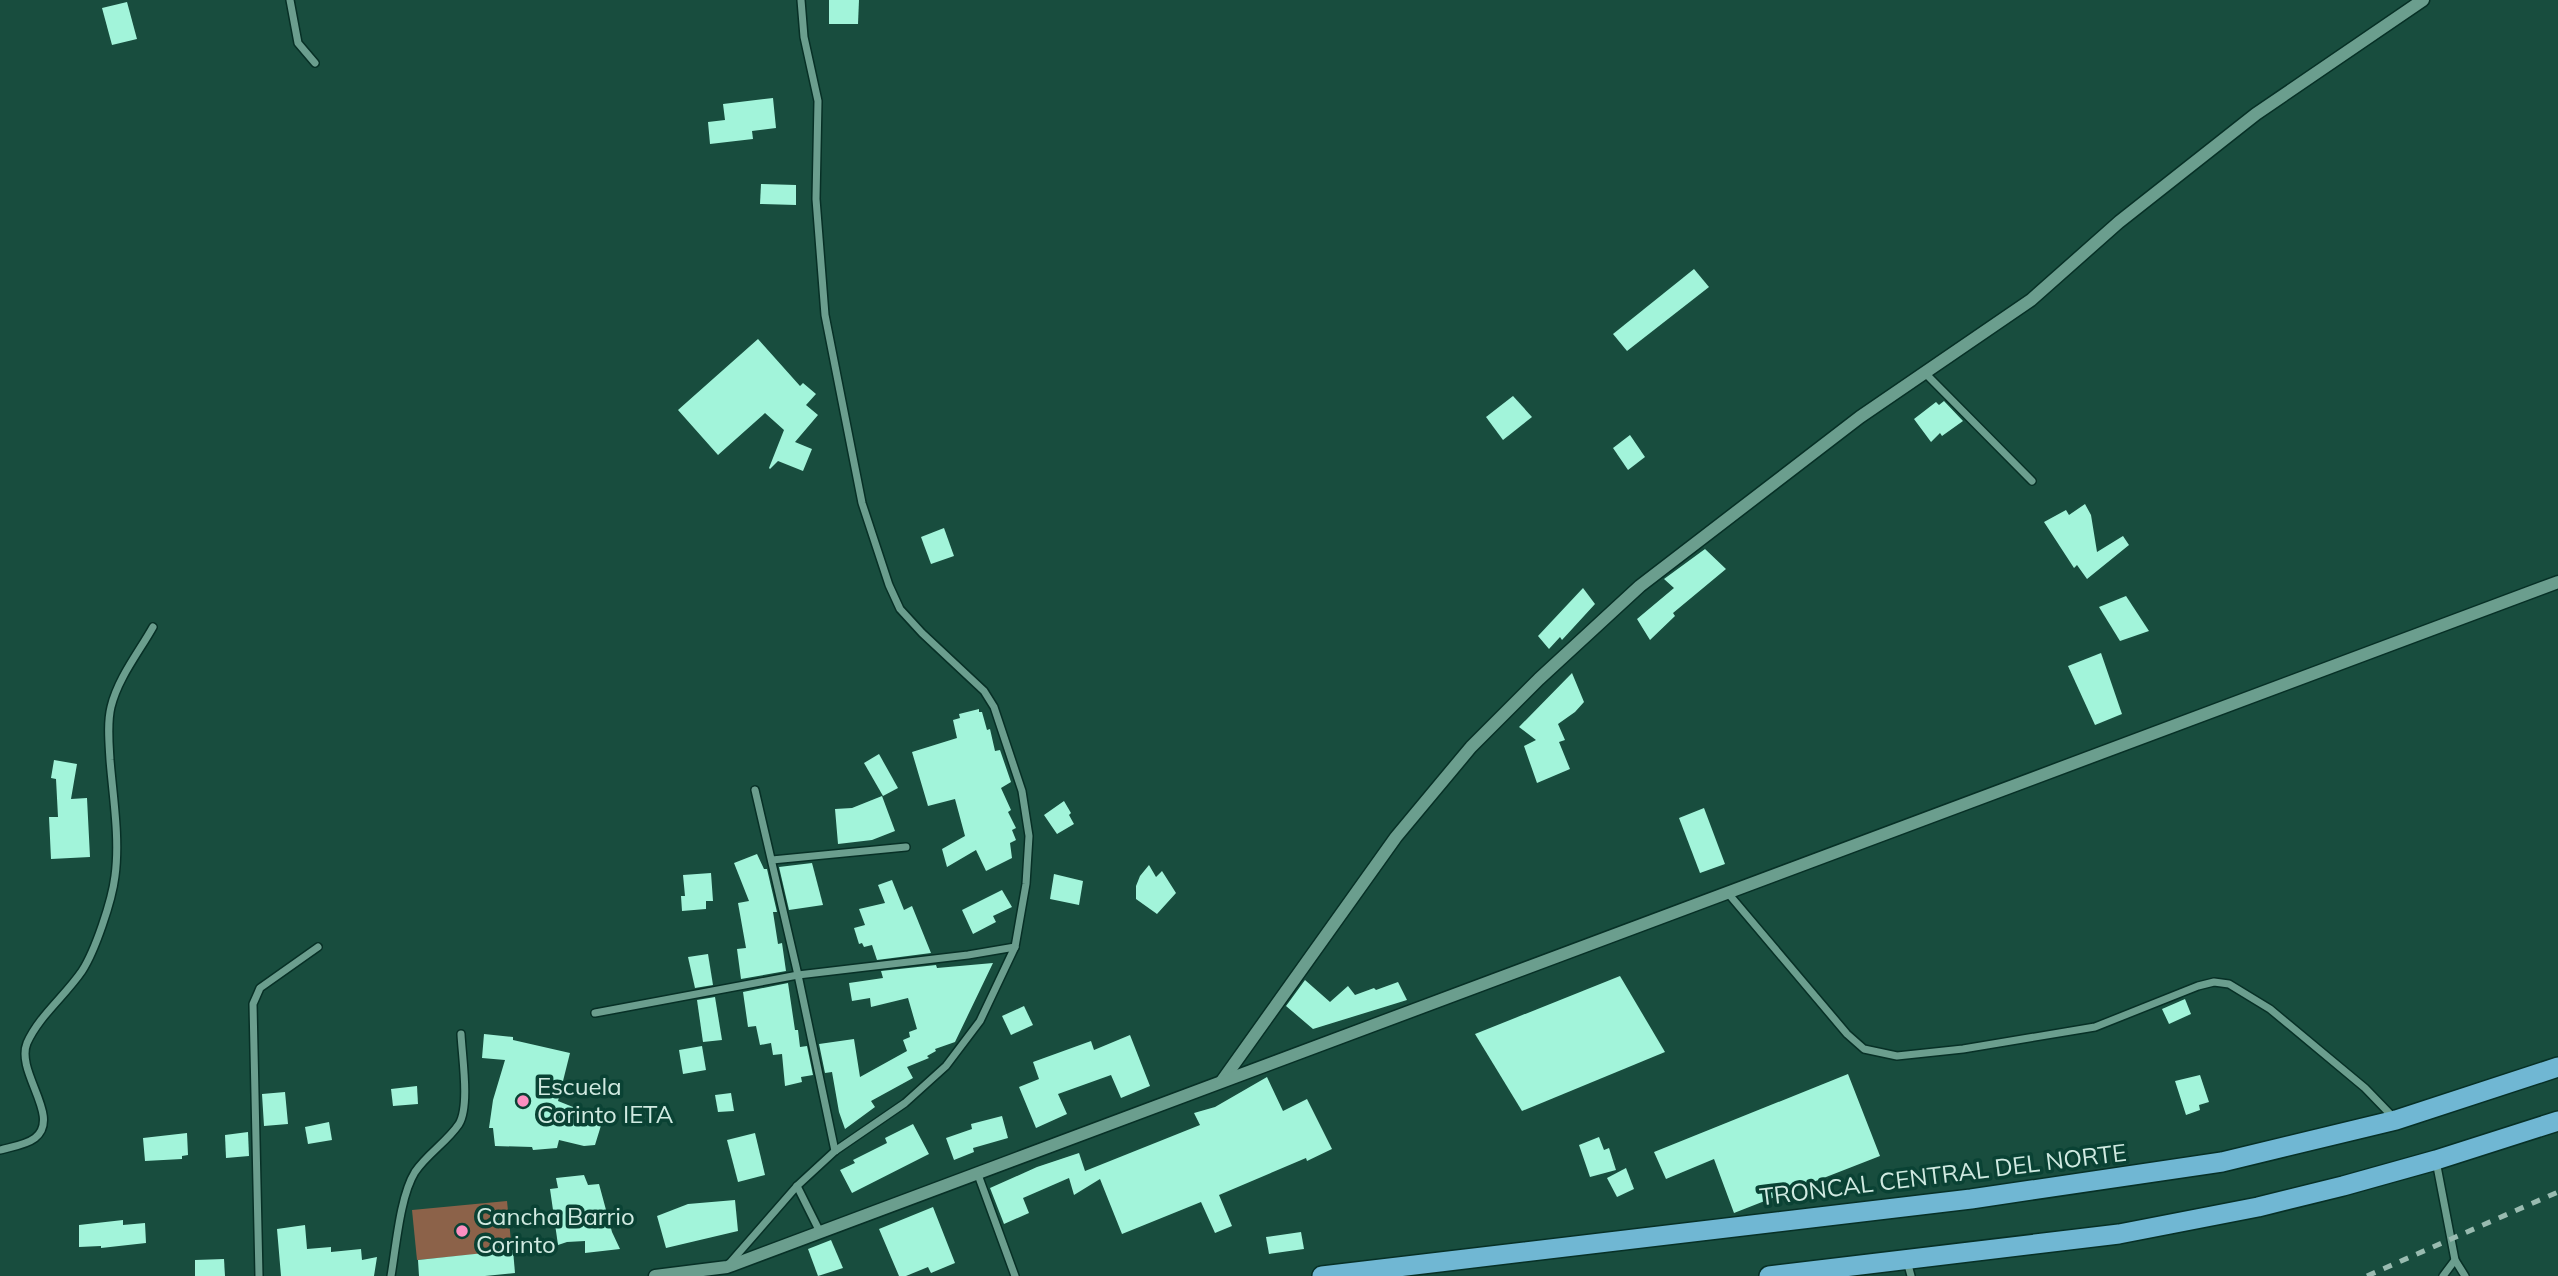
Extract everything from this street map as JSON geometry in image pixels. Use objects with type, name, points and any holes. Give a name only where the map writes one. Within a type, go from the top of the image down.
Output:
[{"type":"highway","name":"TRONCAL CENTRAL DEL NORTE","points":[[1322,1276],[1997,1195],[2222,1162],[2396,1120],[2558,1067]]},
{"type":"highway","points":[[1769,1276],[1909,1268],[2119,1234],[2258,1207],[2436,1160],[2558,1121]]},
{"type":"street","points":[[290,0],[298,43],[315,62]]},
{"type":"street","points":[[727,1267],[797,1186],[835,1151],[905,1103],[946,1066],[979,1021],[1016,947],[1026,884],[1029,836],[1022,790],[988,696],[900,610],[873,538],[852,463],[825,315],[816,199],[818,101],[804,37],[801,0]]},
{"type":"street","points":[[1222,1081],[1396,837],[1471,747],[1539,679],[1640,586],[1860,417],[2031,300],[2119,222],[2256,114],[2423,0]]},
{"type":"street","points":[[1926,374],[2032,481]]},
{"type":"street","points":[[655,1276],[727,1267],[2558,582]]},
{"type":"street","points":[[0,1150],[34,1140],[44,1124],[41,1105],[27,1069],[26,1050],[40,1023],[82,971],[99,932],[115,877],[115,824],[109,747],[110,710],[115,693],[153,627]]},
{"type":"street","points":[[755,790],[799,975],[835,1151]]},
{"type":"street","points":[[772,860],[906,847]]},
{"type":"street","points":[[1727,892],[1847,1034],[1864,1049],[1897,1056],[2064,1034],[2095,1027],[2198,986],[2214,982],[2229,984],[2270,1009],[2365,1088],[2396,1120]]},
{"type":"street","points":[[258,1276],[253,1004],[260,988],[318,947]]},
{"type":"street","points":[[595,1013],[799,975],[955,957],[1016,947]]},
{"type":"street","points":[[391,1276],[411,1181],[425,1160],[462,1118],[461,1034]]},
{"type":"street","points":[[2436,1160],[2455,1260],[2465,1276]]},
{"type":"street","points":[[977,1172],[1015,1276]]},
{"type":"street","points":[[797,1186],[820,1232]]},
{"type":"street","points":[[2443,1276],[2455,1260]]},
{"type":"shaded area","name":"Cancha Barrio Corinto","points":[[507,1201],[512,1251],[417,1260],[412,1210]]},
{"type":"building","points":[[829,0],[859,0],[858,24],[829,24]]},
{"type":"building","points":[[127,2],[137,39],[112,45],[102,8]]},
{"type":"building","points":[[773,98],[776,128],[752,131],[753,139],[710,144],[708,122],[725,120],[723,104]]},
{"type":"building","points":[[761,184],[796,185],[796,205],[760,204]]},
{"type":"building","points":[[1694,269],[1709,287],[1627,351],[1613,334]]},
{"type":"building","points":[[758,339],[800,386],[803,383],[816,394],[806,405],[818,415],[795,442],[812,449],[803,471],[778,461],[769,468],[784,430],[765,413],[718,455],[678,410]]},
{"type":"building","points":[[1513,396],[1532,417],[1503,440],[1486,417]]},
{"type":"building","points":[[1944,401],[1963,421],[1942,436],[1940,433],[1931,442],[1914,419],[1936,402],[1939,405]]},
{"type":"building","points":[[1630,435],[1645,457],[1628,470],[1613,448]]},
{"type":"building","points":[[2085,504],[2091,515],[2097,552],[2123,536],[2129,545],[2087,579],[2077,565],[2074,568],[2044,522],[2066,510],[2069,515]]},
{"type":"building","points":[[944,528],[954,556],[931,564],[921,537]]},
{"type":"building","points":[[1705,549],[1726,569],[1673,613],[1675,616],[1650,640],[1637,619],[1674,588],[1664,579]]},
{"type":"building","points":[[1583,588],[1595,604],[1562,640],[1560,637],[1549,649],[1538,636]]},
{"type":"building","points":[[2126,596],[2149,631],[2120,641],[2099,607]]},
{"type":"building","points":[[2101,653],[2122,714],[2095,725],[2068,666]]},
{"type":"building","points":[[1572,673],[1584,702],[1558,724],[1565,740],[1559,742],[1570,769],[1537,783],[1524,746],[1536,740],[1519,727]]},
{"type":"building","points":[[979,709],[987,730],[990,729],[995,751],[1000,750],[1011,782],[1001,788],[1016,828],[1012,830],[1016,840],[1010,843],[1012,858],[986,871],[976,850],[947,867],[942,849],[965,836],[955,799],[928,806],[912,752],[957,738],[953,720],[960,718],[959,714]]},
{"type":"building","points":[[879,754],[898,788],[883,796],[864,763]]},
{"type":"building","points":[[54,760],[77,764],[71,799],[87,798],[90,857],[51,859],[49,817],[58,817],[56,779],[51,778]]},
{"type":"building","points":[[882,796],[895,831],[872,840],[838,844],[835,809],[852,808]]},
{"type":"building","points":[[1064,801],[1074,824],[1057,834],[1044,815]]},
{"type":"building","points":[[1704,808],[1725,864],[1700,873],[1679,818]]},
{"type":"building","points":[[757,854],[764,869],[767,869],[777,912],[773,912],[778,944],[782,943],[786,971],[741,979],[737,949],[746,948],[738,903],[749,901],[734,863]]},
{"type":"building","points":[[812,863],[823,905],[789,910],[779,867]]},
{"type":"building","points":[[1149,865],[1156,877],[1162,871],[1176,893],[1157,914],[1136,899],[1136,886]]},
{"type":"building","points":[[711,873],[713,901],[706,901],[706,909],[682,911],[681,896],[685,896],[683,875]]},
{"type":"building","points":[[1054,874],[1083,881],[1079,905],[1050,899]]},
{"type":"building","points":[[892,880],[904,910],[912,906],[931,953],[877,960],[872,945],[864,947],[862,943],[859,944],[854,928],[865,925],[859,909],[885,903],[878,885]]},
{"type":"building","points":[[1002,890],[1012,907],[993,916],[996,922],[973,934],[962,910]]},
{"type":"building","points":[[708,954],[713,985],[695,988],[688,957]]},
{"type":"building","points":[[993,963],[955,1042],[935,1049],[936,1051],[927,1056],[929,1058],[907,1067],[913,1078],[871,1101],[875,1107],[845,1129],[832,1072],[825,1073],[819,1044],[854,1039],[860,1077],[907,1051],[903,1040],[910,1037],[909,1032],[917,1029],[908,998],[871,1007],[870,998],[852,1001],[849,983],[883,978],[881,971]]},
{"type":"building","points":[[1620,976],[1665,1052],[1522,1111],[1475,1034]]},
{"type":"building","points":[[1305,980],[1330,1002],[1348,986],[1355,995],[1398,982],[1407,1000],[1313,1029],[1286,1006]]},
{"type":"building","points":[[788,983],[795,1030],[798,1030],[800,1047],[807,1046],[813,1075],[801,1077],[802,1082],[785,1086],[782,1054],[773,1055],[771,1043],[760,1045],[756,1026],[748,1027],[743,992]]},
{"type":"building","points":[[715,997],[722,1040],[703,1042],[697,1000]]},
{"type":"building","points":[[2185,999],[2191,1014],[2169,1024],[2162,1009]]},
{"type":"building","points":[[1024,1006],[1033,1025],[1011,1035],[1002,1016]]},
{"type":"building","points":[[484,1034],[513,1037],[513,1040],[570,1053],[558,1101],[603,1119],[595,1145],[584,1146],[559,1140],[557,1148],[533,1150],[532,1147],[495,1146],[493,1128],[489,1128],[493,1100],[505,1060],[482,1058]]},
{"type":"building","points":[[1130,1035],[1150,1086],[1121,1098],[1111,1075],[1058,1094],[1067,1114],[1036,1128],[1019,1087],[1039,1079],[1033,1062],[1091,1041],[1094,1050]]},
{"type":"building","points":[[702,1046],[706,1070],[683,1074],[679,1050]]},
{"type":"building","points":[[1848,1074],[1880,1156],[1734,1213],[1714,1159],[1666,1179],[1654,1152]]},
{"type":"building","points":[[2200,1075],[2209,1102],[2199,1105],[2200,1110],[2186,1115],[2175,1081]]},
{"type":"building","points":[[1267,1077],[1283,1111],[1307,1099],[1332,1149],[1219,1195],[1232,1226],[1215,1233],[1201,1202],[1122,1234],[1100,1179],[1074,1195],[1069,1178],[1023,1198],[1029,1213],[1004,1224],[990,1188],[1037,1167],[1079,1153],[1085,1171],[1200,1125],[1194,1113],[1215,1107]]},
{"type":"building","points":[[417,1086],[418,1104],[393,1106],[391,1089]]},
{"type":"building","points":[[285,1092],[288,1124],[264,1126],[262,1094]]},
{"type":"building","points":[[731,1093],[734,1111],[718,1112],[715,1095]]},
{"type":"building","points":[[1002,1116],[1008,1138],[973,1148],[974,1152],[954,1160],[946,1138],[972,1129],[971,1124]]},
{"type":"building","points":[[329,1122],[332,1140],[308,1144],[305,1127]]},
{"type":"building","points":[[913,1124],[929,1154],[852,1193],[840,1170],[855,1163],[853,1160],[887,1143],[885,1138]]},
{"type":"building","points":[[248,1132],[249,1156],[226,1158],[225,1135]]},
{"type":"building","points":[[187,1133],[188,1155],[182,1156],[182,1159],[145,1161],[143,1138]]},
{"type":"building","points":[[755,1133],[765,1175],[738,1182],[727,1140]]},
{"type":"building","points":[[1599,1137],[1604,1150],[1609,1148],[1616,1170],[1590,1177],[1579,1145]]},
{"type":"building","points":[[1626,1168],[1634,1189],[1617,1197],[1607,1178]]},
{"type":"building","points":[[584,1175],[588,1185],[599,1184],[612,1232],[620,1249],[585,1253],[585,1241],[558,1245],[550,1189],[558,1188],[556,1178]]},
{"type":"building","points":[[735,1200],[738,1231],[666,1248],[657,1216],[688,1204]]},
{"type":"building","points":[[933,1207],[955,1263],[931,1273],[928,1267],[899,1276],[879,1229]]},
{"type":"building","points":[[123,1220],[123,1225],[145,1223],[146,1243],[101,1248],[79,1247],[79,1225]]},
{"type":"building","points":[[305,1225],[307,1249],[331,1247],[331,1252],[361,1249],[362,1260],[377,1257],[374,1276],[281,1276],[277,1229]]},
{"type":"building","points":[[1301,1232],[1304,1249],[1269,1254],[1266,1237]]},
{"type":"building","points":[[831,1240],[843,1268],[818,1276],[808,1249]]},
{"type":"building","points":[[513,1250],[515,1273],[419,1276],[418,1260]]},
{"type":"building","points":[[224,1259],[225,1276],[195,1276],[195,1260]]},
{"type":"railway","points":[[2367,1276],[2558,1192]]},
{"type":"place","name":"Escuela Corinto IETA","points":[[523,1101]]},
{"type":"place","name":"Cancha Barrio Corinto","points":[[462,1231]]}]
